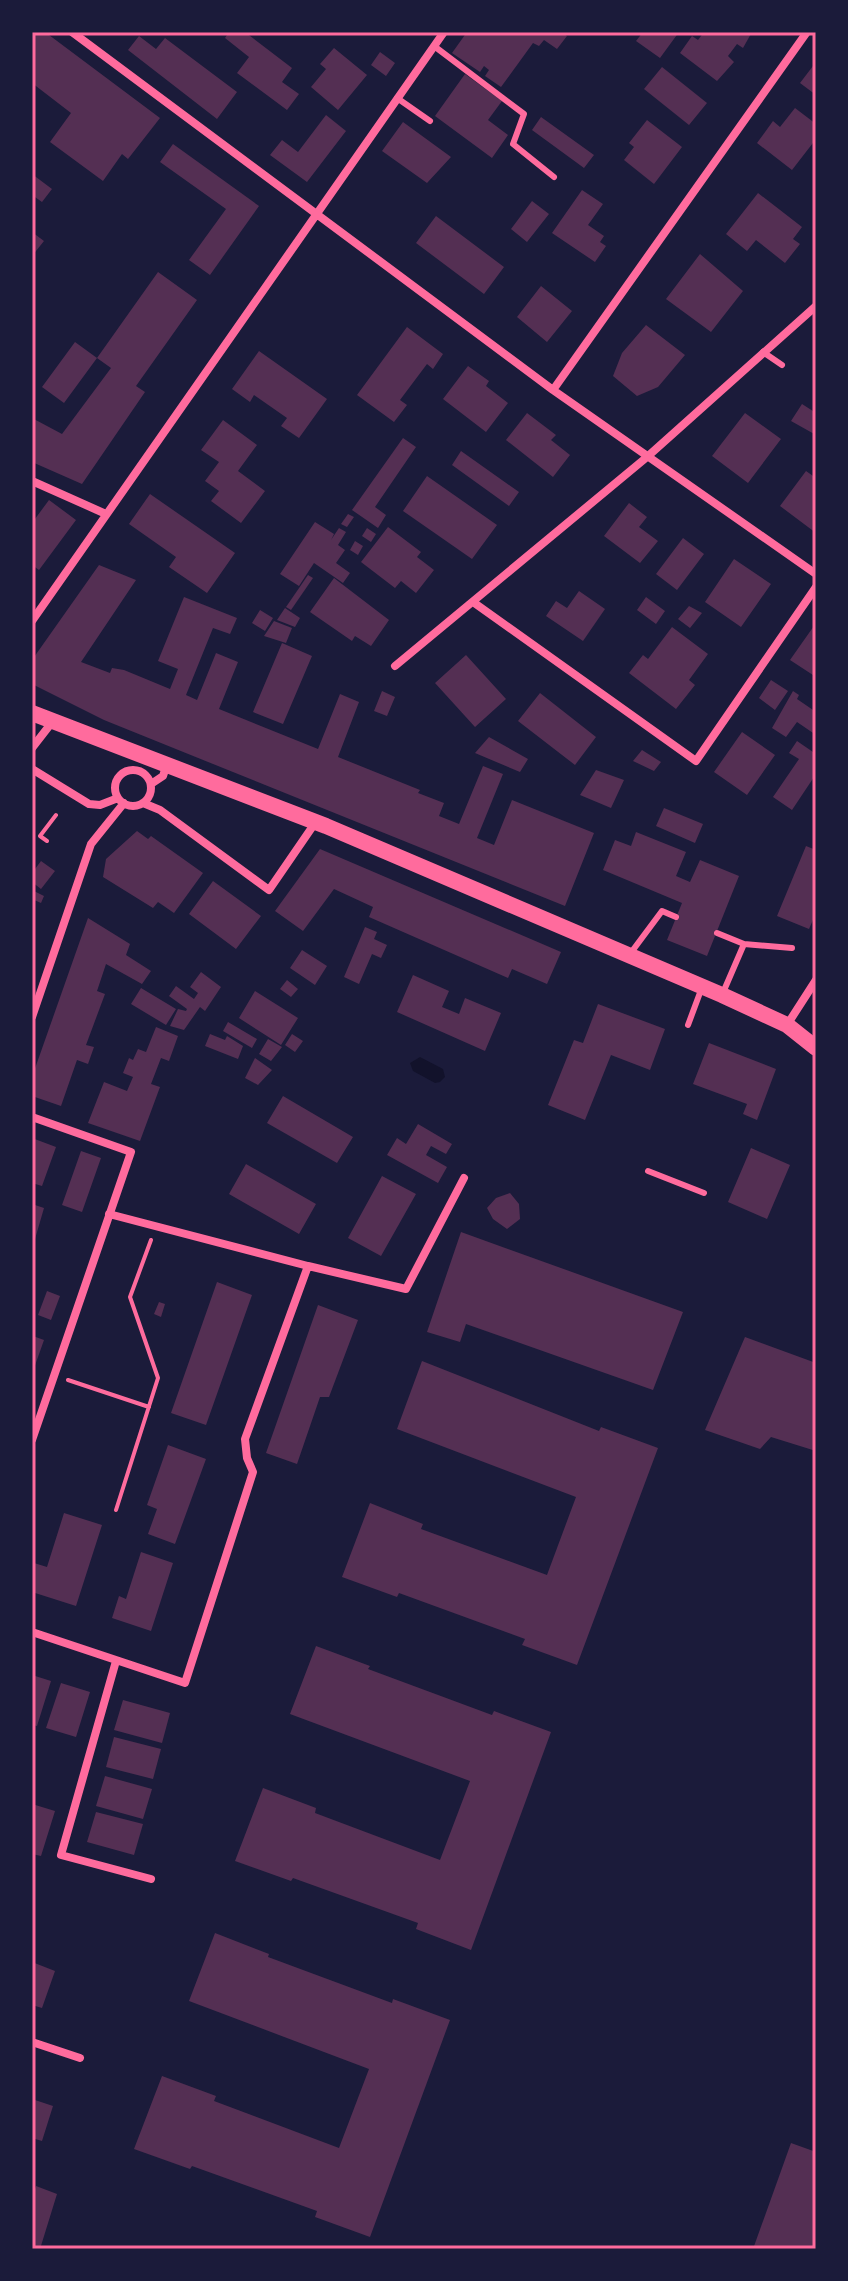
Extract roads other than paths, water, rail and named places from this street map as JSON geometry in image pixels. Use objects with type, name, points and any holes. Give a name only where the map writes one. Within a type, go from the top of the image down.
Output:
[{"type":"main road","points":[[34,714],[321,824],[702,986],[787,1025],[816,1048]]},
{"type":"street","points":[[72,32],[553,390],[816,574]]},
{"type":"street","points":[[32,621],[444,32]]},
{"type":"street","points":[[553,390],[807,32]]},
{"type":"street","points":[[395,666],[647,457],[816,306]]},
{"type":"street","points":[[32,481],[106,514]]},
{"type":"street","points":[[473,602],[696,761],[816,587]]},
{"type":"street","points":[[32,748],[53,721]]},
{"type":"street","points":[[130,749],[130,770]]},
{"type":"street","points":[[151,784],[163,776],[168,763]]},
{"type":"street","points":[[32,769],[89,804],[121,801],[143,803],[160,810],[269,890],[321,824]]},
{"type":"street","points":[[130,770],[146,774],[151,784],[150,795],[143,803]]},
{"type":"street","points":[[32,1017],[91,844],[121,801],[116,781],[130,770]]},
{"type":"street","points":[[787,1025],[816,980]]},
{"type":"street","points":[[32,1117],[131,1152],[32,1440]]},
{"type":"street","points":[[109,1214],[406,1289],[464,1178]]},
{"type":"street","points":[[32,1632],[185,1683],[253,1472],[247,1458],[245,1439],[308,1266]]},
{"type":"street","points":[[116,1661],[61,1855],[151,1879]]},
{"type":"street","points":[[32,2042],[80,2058]]},
{"type":"lane","points":[[434,46],[524,114],[513,144],[554,177]]},
{"type":"lane","points":[[397,98],[430,121]]},
{"type":"lane","points":[[763,352],[782,365]]},
{"type":"lane","points":[[628,957],[662,911],[676,917]]},
{"type":"lane","points":[[717,933],[744,944],[792,948]]},
{"type":"lane","points":[[722,995],[744,944]]},
{"type":"lane","points":[[688,1025],[702,986]]},
{"type":"lane","points":[[648,1171],[704,1193]]}]
